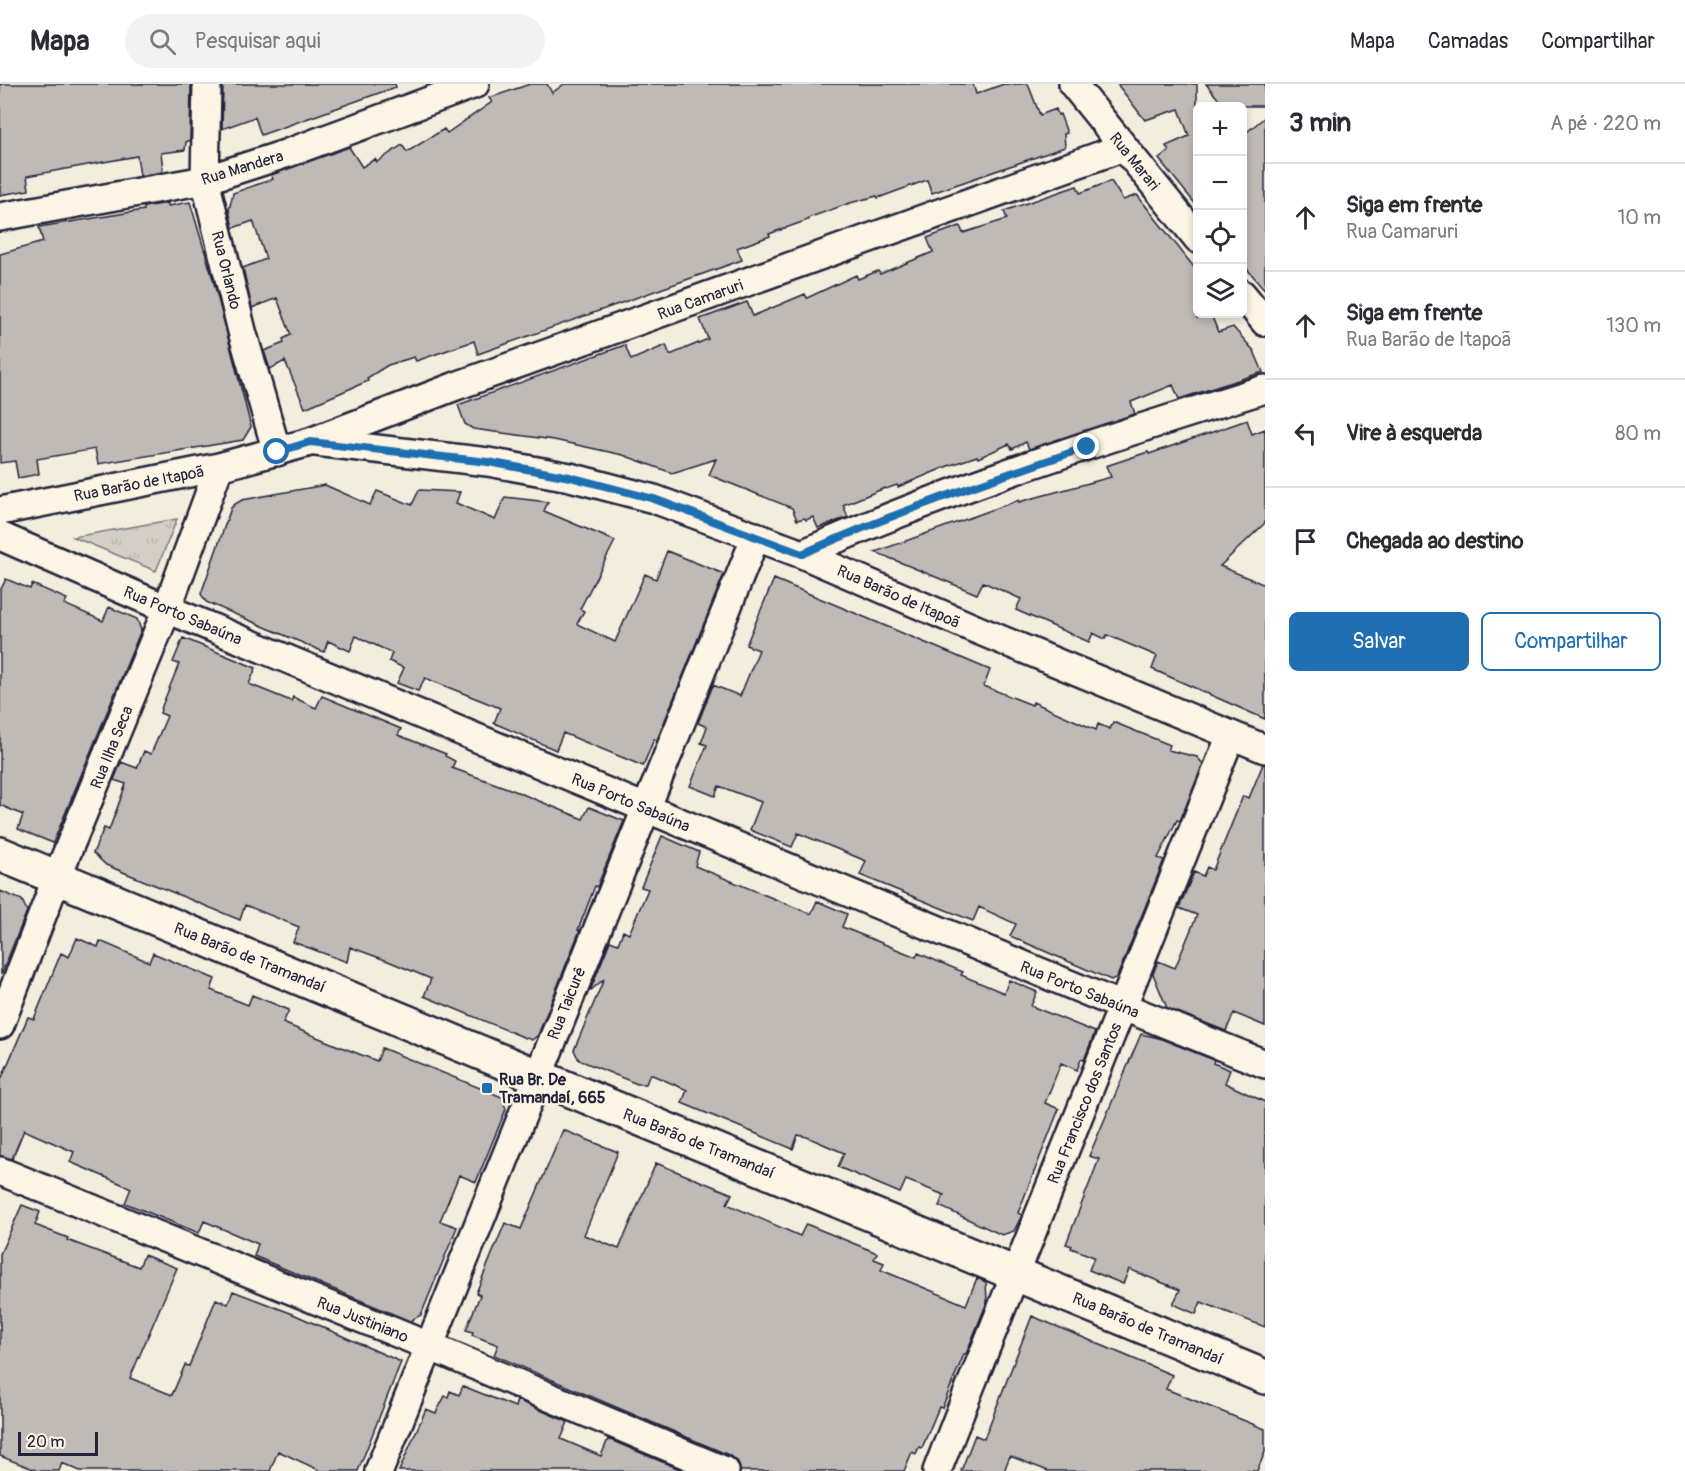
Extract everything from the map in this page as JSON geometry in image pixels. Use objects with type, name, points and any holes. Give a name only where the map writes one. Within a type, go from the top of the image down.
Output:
[{"type":"street","name":"Rua Orlando","points":[[207,84],[205,180],[242,331],[277,452]]},
{"type":"street","name":"Rua Mandera","points":[[0,217],[205,180],[285,154],[475,84]]},
{"type":"street","name":"Rua Marari","points":[[1072,84],[1193,234]]},
{"type":"street","name":"Rua Camaruri","points":[[277,452],[1124,147]]},
{"type":"street","points":[[1247,300],[1265,322]]},
{"type":"street","points":[[802,554],[971,486],[1265,388]]},
{"type":"street","name":"Rua Barão de Itapoã","points":[[310,442],[488,462],[570,477],[654,499],[802,554],[973,628],[1265,749]]},
{"type":"street","name":"Rua Barão de Itapoã","points":[[0,511],[219,467],[277,452]]},
{"type":"street","name":"Rua Ilha Seca","points":[[0,1025],[57,877],[167,609],[219,467]]},
{"type":"street","name":"Rua Porto Sabaúna","points":[[0,536],[167,609],[1265,1064]]},
{"type":"street","name":"Rua Taicurê","points":[[379,1471],[431,1347],[537,1076],[756,536]]},
{"type":"street","name":"Rua Francisco dos Santos","points":[[937,1471],[1014,1272],[1124,1007],[1232,735]]},
{"type":"street","name":"Rua Barão de Tramandaí","points":[[0,854],[1265,1377]]},
{"type":"street","name":"Rua Justiniano","points":[[0,1171],[431,1347],[725,1471]]},
{"type":"green space","points":[[177,519],[156,571],[73,537]]},
{"type":"building","points":[[0,84],[191,84],[190,140],[186,142],[185,150],[161,153],[162,172],[140,176],[137,156],[27,176],[29,190],[0,195]]},
{"type":"building","points":[[223,84],[395,84],[396,87],[261,135],[255,117],[222,129]]},
{"type":"building","points":[[530,84],[547,84],[552,93],[564,84],[973,84],[976,94],[1004,84],[1028,84],[1040,115],[1056,109],[1067,133],[1064,134],[1065,147],[932,193],[927,180],[878,198],[877,196],[850,203],[737,248],[742,260],[478,354],[474,341],[416,361],[414,357],[388,365],[367,378],[368,381],[305,408],[285,361],[270,369],[264,351],[284,343],[283,339],[291,335],[277,298],[252,308],[243,268],[266,259],[253,221],[233,228],[229,210],[233,193],[273,179],[271,175],[349,147],[362,167],[375,159],[377,162],[402,145],[407,152],[444,129],[447,133],[492,102],[489,98]]},
{"type":"building","points":[[1117,84],[1197,84],[1197,102],[1193,102],[1193,201],[1159,159],[1169,151],[1166,146],[1189,136],[1179,109],[1145,120]]},
{"type":"building","points":[[1206,84],[1265,84],[1265,106],[1247,106],[1247,102],[1221,102]]},
{"type":"building","points":[[1265,117],[1265,290],[1247,269],[1247,132]]},
{"type":"building","points":[[1111,181],[1123,200],[1137,195],[1193,266],[1193,318],[1213,318],[1218,332],[1233,327],[1254,351],[1263,372],[1179,399],[1173,385],[1131,402],[1135,414],[1029,449],[1026,442],[1012,449],[1009,444],[978,458],[977,456],[948,466],[898,487],[897,485],[885,488],[843,505],[848,517],[818,528],[813,517],[797,520],[792,508],[709,475],[716,459],[672,473],[623,455],[554,440],[473,429],[465,424],[458,405],[625,345],[631,360],[666,345],[670,355],[708,339],[700,319],[747,302],[753,316],[805,294],[807,298],[856,275],[858,279],[878,271],[880,274],[933,252],[927,238],[960,226],[963,233],[1007,219],[1004,211],[1077,186],[1080,193]]},
{"type":"building","points":[[190,202],[213,279],[251,427],[243,440],[98,464],[95,449],[37,459],[39,474],[18,478],[15,461],[0,463],[0,254],[43,242],[39,227],[144,210],[144,207],[168,203],[168,206]]},
{"type":"building","points":[[1247,420],[1252,434],[1265,429],[1265,523],[1220,566],[1265,585],[1265,719],[1152,669],[1157,656],[1107,635],[1105,639],[1093,633],[1089,642],[1016,610],[1021,599],[983,582],[977,594],[875,552],[1019,500],[1019,502],[1111,477],[1106,466],[1148,452],[1149,454]]},
{"type":"building","points":[[325,485],[370,505],[377,491],[412,505],[419,490],[460,492],[456,503],[495,520],[505,497],[548,502],[544,511],[615,541],[580,609],[584,611],[577,624],[615,642],[645,574],[656,579],[667,551],[724,574],[657,740],[654,739],[643,766],[563,733],[556,750],[494,723],[500,708],[425,678],[418,691],[397,683],[404,668],[389,661],[392,653],[356,636],[350,651],[328,641],[324,652],[206,602],[201,594],[231,508],[235,504],[242,500]]},
{"type":"building","points":[[6,579],[30,589],[32,584],[67,599],[64,604],[103,621],[109,607],[137,619],[141,630],[53,843],[18,829],[23,815],[0,805],[0,591]]},
{"type":"building","points":[[774,579],[990,670],[984,686],[1032,705],[1033,702],[1096,730],[1098,724],[1110,729],[1113,722],[1170,745],[1168,750],[1197,757],[1203,764],[1180,821],[1177,820],[1158,858],[1164,860],[1117,977],[1111,980],[1010,936],[1016,924],[979,907],[973,921],[860,875],[866,861],[798,833],[792,847],[750,830],[761,802],[719,786],[715,796],[690,786],[707,745],[701,743],[707,727],[698,723],[713,685],[740,696],[759,650],[746,645]]},
{"type":"building","points":[[183,638],[256,668],[249,684],[291,701],[293,697],[316,708],[322,696],[401,729],[398,735],[446,754],[445,756],[455,761],[452,768],[583,819],[589,807],[624,821],[597,887],[595,886],[538,1035],[532,1040],[523,1037],[424,996],[431,979],[388,961],[350,947],[347,962],[293,942],[299,927],[245,905],[240,920],[106,865],[93,853],[104,828],[109,830],[126,784],[114,780],[121,762],[137,768],[144,751],[151,754],[167,716],[160,713],[179,664],[173,662]]},
{"type":"building","points":[[1263,764],[1265,764],[1265,1026],[1234,1013],[1226,1031],[1167,1008],[1153,974],[1158,961],[1175,968],[1197,915],[1179,908],[1194,872],[1203,876],[1207,867],[1213,870],[1243,796],[1249,798]]},
{"type":"building","points":[[662,836],[699,852],[695,866],[811,914],[817,901],[847,914],[842,927],[916,957],[918,953],[963,972],[961,975],[1004,993],[1009,980],[1037,992],[1031,1006],[1095,1032],[1084,1060],[1081,1059],[1077,1070],[1061,1063],[1045,1103],[1059,1109],[1018,1213],[1022,1215],[1014,1231],[1002,1235],[939,1206],[944,1195],[906,1180],[900,1193],[838,1167],[844,1153],[807,1137],[798,1135],[793,1149],[682,1103],[687,1090],[650,1074],[646,1084],[637,1084],[579,1060],[574,1050],[604,979],[590,991],[610,941],[618,944],[623,931],[629,934],[648,889],[641,887]]},
{"type":"building","points":[[0,891],[22,900],[27,911],[1,975]]},
{"type":"building","points":[[77,938],[98,947],[100,941],[149,962],[153,953],[215,979],[211,990],[248,1005],[252,995],[289,1010],[283,1023],[336,1045],[377,1061],[382,1048],[502,1097],[506,1109],[476,1182],[459,1175],[440,1221],[457,1227],[421,1315],[410,1321],[254,1256],[258,1244],[204,1221],[199,1233],[125,1203],[131,1188],[70,1162],[74,1152],[24,1130],[12,1159],[0,1156],[0,1082],[28,1017],[34,1019],[61,953],[69,957]]},
{"type":"building","points":[[1141,1034],[1159,1038],[1214,1060],[1213,1063],[1230,1070],[1225,1083],[1265,1102],[1265,1327],[1201,1302],[1196,1314],[1173,1304],[1180,1290],[1129,1269],[1123,1284],[1089,1270],[1094,1257],[1066,1244],[1099,1159],[1089,1156]]},
{"type":"building","points":[[563,1130],[618,1152],[584,1235],[619,1249],[656,1163],[732,1194],[727,1204],[800,1236],[806,1224],[877,1253],[874,1259],[884,1263],[881,1270],[966,1305],[977,1278],[986,1282],[987,1302],[966,1354],[964,1354],[942,1408],[939,1407],[922,1448],[919,1447],[916,1454],[912,1452],[904,1471],[740,1471],[738,1462],[731,1456],[494,1355],[498,1345],[472,1335],[473,1332],[466,1330],[480,1295],[476,1293],[505,1223],[521,1229]]},
{"type":"building","points":[[22,1205],[40,1212],[35,1225],[68,1238],[67,1240],[139,1267],[144,1255],[177,1268],[130,1378],[172,1395],[185,1365],[189,1366],[216,1299],[228,1304],[233,1291],[293,1314],[401,1362],[358,1471],[321,1471],[278,1451],[270,1471],[80,1471],[62,1463],[59,1471],[38,1471],[0,1456],[0,1254]]},
{"type":"building","points":[[1032,1316],[1172,1375],[1166,1389],[1265,1429],[1265,1452],[1257,1471],[1048,1471],[1010,1456],[1004,1471],[961,1471],[975,1435],[984,1439]]},
{"type":"building","points":[[463,1386],[515,1407],[517,1400],[568,1422],[561,1439],[601,1456],[608,1439],[684,1471],[399,1471],[426,1409],[436,1413],[450,1391],[459,1395]]},
{"type":"place","name":"Rua Br. De Tramandaí, 665","points":[[487,1088]]},
{"type":"route","points":[[277,452],[310,442],[488,462],[570,477],[654,499],[802,554],[971,486],[1087,447]]}]
